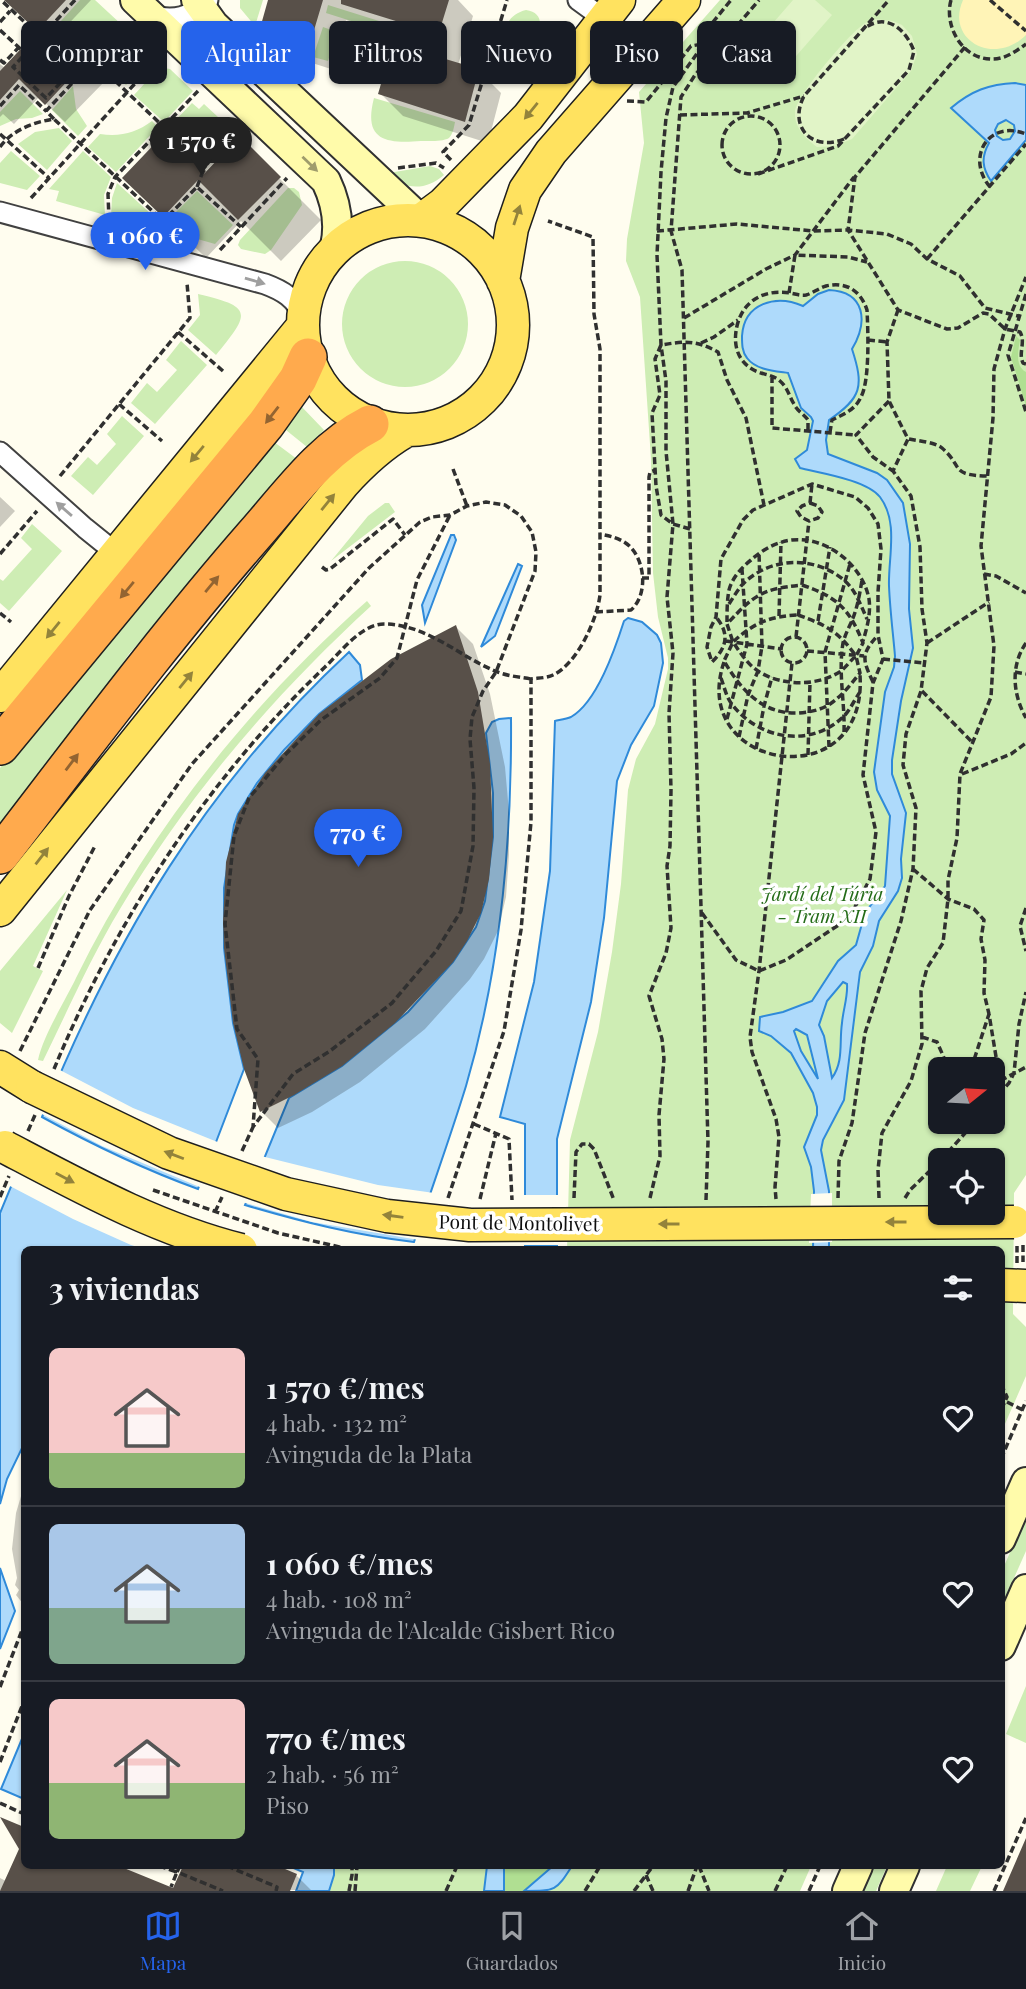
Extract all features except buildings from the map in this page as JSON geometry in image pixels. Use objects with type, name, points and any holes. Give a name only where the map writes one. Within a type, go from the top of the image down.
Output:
[{"type":"highway","points":[[0,746],[266,424],[292,388],[305,333]]},
{"type":"highway","points":[[0,855],[136,677],[228,565],[317,464],[346,438],[387,428]]},
{"type":"main road","points":[[503,281],[512,228],[525,190],[551,152],[684,0]]},
{"type":"main road","points":[[202,2],[214,25],[421,218]]},
{"type":"main road","points":[[421,218],[443,204],[459,174],[528,117],[612,9]]},
{"type":"main road","points":[[138,13],[326,181],[332,194],[338,224],[335,246]]},
{"type":"main road","points":[[421,218],[436,222],[474,245],[495,267],[503,281],[513,323],[511,344],[497,382],[485,398],[470,411],[432,428],[387,428],[350,413],[322,386],[305,333],[309,290],[325,258],[335,246],[370,226],[387,220],[421,218]]},
{"type":"main road","points":[[0,696],[116,553],[305,333]]},
{"type":"main road","points":[[0,910],[342,484],[375,451],[387,428]]},
{"type":"main road","name":"Pont de Montolivet","points":[[26,1083],[169,1153],[286,1194],[387,1216],[470,1225],[1020,1226]]},
{"type":"main road","points":[[5,1155],[115,1205],[225,1246]]},
{"type":"main road","points":[[1005,1530],[1026,1482]]},
{"type":"main road","points":[[1005,1637],[1026,1589]]},
{"type":"main road","points":[[846,1891],[857,1869]]},
{"type":"main road","points":[[894,1891],[904,1869]]},
{"type":"street","points":[[578,0],[612,9]]},
{"type":"street","points":[[138,13],[177,18],[190,15],[202,2]]},
{"type":"street","points":[[0,212],[284,291],[296,302],[305,333]]},
{"type":"street","points":[[0,452],[116,553]]},
{"type":"path","points":[[0,60],[4,63],[34,31],[1,0]]},
{"type":"path","points":[[56,21],[75,0]]},
{"type":"path","points":[[459,174],[443,152],[469,125],[507,0]]},
{"type":"path","points":[[714,21],[731,0]]},
{"type":"path","points":[[741,21],[759,0]]},
{"type":"path","points":[[850,135],[843,140],[826,144],[810,138],[803,130],[798,112],[804,96],[889,0]]},
{"type":"path","points":[[951,0],[948,12],[954,34],[965,47],[981,58],[991,59],[1012,54],[1026,44]]},
{"type":"path","points":[[990,0],[1026,31]]},
{"type":"path","points":[[0,22],[11,10]]},
{"type":"path","points":[[804,96],[747,115],[725,131],[722,149],[730,166],[738,172],[758,174],[833,148],[850,135],[909,70],[913,61],[911,42],[900,27],[876,22],[864,28]]},
{"type":"path","points":[[0,30],[19,47]]},
{"type":"path","points":[[626,101],[646,102],[691,46],[697,45]]},
{"type":"path","points":[[684,318],[766,269],[795,255],[855,177],[965,47]]},
{"type":"path","points":[[648,1204],[660,1156],[659,1115],[664,1059],[662,1039],[649,996],[666,953],[671,928],[667,866],[670,846],[669,713],[673,653],[667,597],[673,524],[666,451],[666,381],[661,345],[657,231],[669,100],[673,88],[697,52]]},
{"type":"path","points":[[21,59],[13,67],[21,74]]},
{"type":"path","points":[[697,73],[681,97],[671,231],[682,270],[685,342],[708,1142],[706,1209]]},
{"type":"path","points":[[0,106],[21,83]]},
{"type":"path","points":[[31,84],[46,98],[59,84]]},
{"type":"path","points":[[46,111],[72,84]]},
{"type":"path","points":[[118,84],[205,166]]},
{"type":"path","points":[[31,198],[134,84]]},
{"type":"path","points":[[19,85],[163,221]]},
{"type":"path","points":[[109,219],[108,194],[115,177],[199,89]]},
{"type":"path","points":[[680,115],[747,115],[764,119],[772,125],[780,144],[774,163],[758,174]]},
{"type":"path","points":[[0,147],[18,130],[54,119]]},
{"type":"path","points":[[160,234],[163,221],[197,187],[205,166],[241,128]]},
{"type":"path","points":[[990,187],[984,179],[979,159],[987,141],[996,134],[1015,130],[1026,134]]},
{"type":"path","points":[[0,134],[49,178]]},
{"type":"path","points":[[928,259],[1026,144]]},
{"type":"path","points":[[390,169],[436,163],[459,174]]},
{"type":"path","points":[[220,250],[291,174]]},
{"type":"path","points":[[855,177],[849,230],[898,310],[947,329],[957,328],[982,313],[989,314],[1005,328],[1022,335],[1020,356],[1026,364]]},
{"type":"path","points":[[197,187],[241,227]]},
{"type":"path","points":[[26,1083],[65,1042],[135,908],[206,802],[253,741],[293,697],[364,631],[383,624],[405,627],[448,644],[496,672],[531,679],[553,675],[571,662],[582,644],[596,612],[600,595],[600,349],[594,314],[593,237],[548,221]]},
{"type":"path","points":[[657,231],[737,224],[813,231],[849,230],[898,238],[911,244],[928,259],[960,276],[985,308],[1018,316]]},
{"type":"path","points":[[795,255],[848,257],[869,263]]},
{"type":"path","points":[[789,293],[795,255]]},
{"type":"path","points":[[880,1210],[878,1170],[882,1133],[911,1081],[922,1037],[921,991],[927,968],[943,943],[948,880],[957,838],[960,774],[991,697],[994,646],[981,546],[993,418],[994,369],[1005,328],[1026,277]]},
{"type":"path","points":[[60,476],[190,318],[187,281]]},
{"type":"path","points":[[701,343],[721,333],[739,319],[750,302],[761,295],[806,295],[825,286],[847,286],[864,300],[867,310],[865,385],[861,398],[846,415],[832,420],[830,432]]},
{"type":"path","points":[[1026,294],[1008,355],[1026,412]]},
{"type":"path","points":[[898,310],[887,342],[889,401],[908,439],[941,447],[957,469],[967,475],[987,476]]},
{"type":"path","points":[[739,319],[736,342],[742,363],[751,370],[772,376],[787,389],[794,405],[808,420],[808,430]]},
{"type":"path","points":[[178,332],[223,371]]},
{"type":"path","points":[[867,340],[887,342]]},
{"type":"path","points":[[661,345],[701,343],[718,352],[727,380],[747,418],[764,505]]},
{"type":"path","points":[[661,345],[655,359],[660,395],[652,413],[661,515],[673,524],[690,530]]},
{"type":"path","points":[[772,376],[772,428],[856,435],[873,457],[893,471],[911,496],[920,547],[922,609],[927,643],[921,691],[906,734],[903,765],[916,808],[913,869],[901,921],[865,1033],[852,1122],[838,1161],[838,1199]]},
{"type":"path","points":[[856,435],[889,401]]},
{"type":"path","points":[[119,404],[162,441]]},
{"type":"path","points":[[893,471],[908,439]]},
{"type":"path","points":[[453,469],[467,506]]},
{"type":"path","points":[[642,578],[649,578],[649,477],[650,472],[656,470]]},
{"type":"path","points":[[701,911],[736,960],[759,971],[786,960],[849,918],[870,880],[876,832],[863,775],[873,683],[883,659],[878,635],[881,549],[874,514],[855,497],[812,484],[753,510],[743,520],[721,559],[716,617],[707,647],[712,662],[724,648],[726,641],[724,629],[716,617]]},
{"type":"path","points":[[810,503],[812,484]]},
{"type":"path","points":[[37,1138],[28,1132],[26,1083],[90,910],[192,764],[369,568],[405,535],[420,522],[432,517],[450,515],[467,506],[486,502],[505,505],[521,516],[532,532],[537,552],[535,571],[496,672],[483,691],[472,717],[470,739],[474,788],[473,846],[461,911],[436,951],[392,1003],[330,1051],[293,1074],[253,1127],[258,1059],[237,1029],[225,924],[234,836],[249,798],[284,756],[321,720],[380,678],[397,658],[417,580],[450,515]]},
{"type":"path","points":[[810,503],[818,506],[822,512],[818,518],[809,521],[797,511],[810,503]]},
{"type":"path","points":[[0,554],[37,511]]},
{"type":"path","points":[[322,567],[330,569],[393,519],[405,535]]},
{"type":"path","points":[[796,637],[809,521]]},
{"type":"path","points":[[596,612],[631,610],[640,595],[642,578],[640,563],[634,551],[619,539],[600,534]]},
{"type":"path","points":[[807,540],[830,547],[862,578],[869,600],[869,623],[863,643],[856,656],[840,671],[826,678],[790,683],[758,671],[744,658],[733,642],[727,624],[730,587],[742,568],[759,553],[781,542],[807,540]]},
{"type":"path","points":[[779,616],[781,542]]},
{"type":"path","points":[[818,622],[830,547]]},
{"type":"path","points":[[739,737],[748,695],[758,671],[762,646],[759,553]]},
{"type":"path","points":[[727,606],[742,585],[759,572],[779,564],[804,562],[828,570],[846,582],[859,600],[869,623]]},
{"type":"path","points":[[829,747],[825,652],[841,604],[850,564]]},
{"type":"path","points":[[726,722],[747,644],[742,568]]},
{"type":"path","points":[[984,574],[996,576],[1026,593]]},
{"type":"path","points":[[844,732],[844,693],[840,671],[844,639],[859,600],[862,578]]},
{"type":"path","points":[[727,624],[759,593],[778,587],[802,585],[841,604],[853,618],[863,643]]},
{"type":"path","points":[[927,643],[989,602]]},
{"type":"path","points":[[0,613],[11,622]]},
{"type":"path","points":[[798,615],[832,628],[856,656],[860,673],[860,706],[850,726],[829,747],[796,758],[756,749],[739,737],[726,722],[719,695],[720,674],[733,642],[746,629],[763,620],[779,616],[798,615]]},
{"type":"path","points":[[873,683],[864,656],[878,635]]},
{"type":"path","points":[[796,637],[803,640],[807,651],[804,659],[792,663],[785,659],[781,649],[788,638],[796,637]]},
{"type":"path","points":[[726,641],[781,649]]},
{"type":"path","points":[[1026,643],[1015,672],[1019,703],[1026,718]]},
{"type":"path","points":[[807,651],[864,656]]},
{"type":"path","points":[[883,659],[925,663]]},
{"type":"path","points":[[724,661],[736,682],[748,695],[764,706],[787,714],[810,712],[828,705],[844,693],[860,673]]},
{"type":"path","points":[[776,1200],[779,1137],[776,1119],[752,1052],[750,1037],[792,663]]},
{"type":"path","points":[[1015,672],[1026,674]]},
{"type":"path","points":[[720,674],[730,702],[744,716],[760,729],[784,736],[810,734],[829,727],[845,714],[861,690]]},
{"type":"path","points":[[756,749],[772,677]]},
{"type":"path","points":[[447,1200],[504,1031],[521,930],[531,822],[531,679]]},
{"type":"path","points":[[808,755],[810,682]]},
{"type":"path","points":[[921,691],[972,742]]},
{"type":"path","points":[[960,774],[1011,754],[1026,743]]},
{"type":"path","points":[[38,968],[59,917],[95,846]]},
{"type":"path","points":[[913,869],[948,899],[974,909],[984,920],[981,939],[985,960],[984,993],[1000,1081],[1026,1067]]},
{"type":"path","points":[[1026,908],[1020,926],[1026,951]]},
{"type":"path","points":[[1005,1087],[1014,1073],[1019,1024],[1026,992]]},
{"type":"path","points":[[975,1057],[989,1014]]},
{"type":"path","points":[[922,1037],[937,1042],[944,1057]]},
{"type":"path","points":[[474,1124],[509,1139],[513,1208]]},
{"type":"path","points":[[480,1203],[496,1133]]},
{"type":"path","points":[[951,1148],[964,1134]]},
{"type":"path","points":[[574,1208],[576,1152],[582,1144],[589,1144],[594,1149],[618,1212]]},
{"type":"path","points":[[0,1196],[5,1155]]},
{"type":"path","points":[[151,1190],[278,1233],[335,1246]]},
{"type":"path","points":[[1016,1282],[1020,1226]]},
{"type":"path","points":[[1016,1282],[1020,1226]]},
{"type":"path","points":[[1005,1389],[1005,1404]]},
{"type":"path","points":[[1005,1450],[1026,1401]]},
{"type":"path","points":[[1007,1402],[1023,1410]]},
{"type":"path","points":[[0,1688],[21,1636]]},
{"type":"path","points":[[0,1762],[21,1709]]},
{"type":"path","points":[[0,1803],[21,1813]]},
{"type":"path","points":[[1005,1864],[1026,1818]]},
{"type":"path","points":[[168,1869],[223,1891]]},
{"type":"path","points":[[171,1887],[178,1869]]},
{"type":"path","points":[[234,1869],[277,1887],[276,1891]]},
{"type":"path","points":[[349,1891],[352,1869]]},
{"type":"path","points":[[355,1891],[357,1869]]},
{"type":"path","points":[[446,1891],[456,1869]]},
{"type":"path","points":[[585,1891],[598,1869]]},
{"type":"path","points":[[634,1891],[651,1869]]},
{"type":"path","points":[[688,1891],[697,1869]]},
{"type":"path","points":[[699,1869],[709,1891]]},
{"type":"path","points":[[775,1891],[786,1869]]},
{"type":"path","points":[[809,1891],[819,1869]]},
{"type":"path","points":[[993,1891],[1003,1869]]},
{"type":"path","points":[[646,1875],[653,1891]]},
{"type":"green space","points":[[80,0],[95,0],[118,21],[61,21]]},
{"type":"green space","points":[[240,0],[263,0],[257,21],[251,21],[240,8]]},
{"type":"green space","name":"Jardí del Túria - Tram XII","points":[[720,0],[1026,0],[1026,1175],[1014,1193],[1013,1314],[1026,1327],[1026,1376],[1005,1424],[1005,1246],[567,1246],[570,1140],[598,1032],[612,952],[621,884],[628,790],[636,759],[655,724],[668,669],[653,573],[651,459],[640,297],[626,261],[627,239],[644,143],[639,92],[646,84],[683,84],[683,42],[697,26],[697,84],[796,84],[796,21],[702,21]]},
{"type":"green space","points":[[793,0],[815,0],[832,15],[796,56],[796,21],[775,21]]},
{"type":"green space","points":[[328,5],[379,21],[351,21],[326,13]]},
{"type":"green space","points":[[526,10],[534,13],[540,21],[510,21]]},
{"type":"green space","points":[[874,19],[902,25],[912,36],[917,54],[911,71],[852,139],[835,146],[817,147],[799,128],[795,118],[798,104],[812,81],[844,43]]},
{"type":"green space","points":[[323,27],[329,29],[328,61],[315,58]]},
{"type":"green space","points":[[167,68],[181,80],[181,84],[186,84],[193,91],[164,122],[134,95],[144,84],[167,84]]},
{"type":"green space","points":[[73,86],[76,109],[87,126],[78,136],[52,110]]},
{"type":"green space","points":[[20,91],[43,114],[16,119],[0,126],[0,112]]},
{"type":"green space","points":[[374,98],[455,122],[451,135],[443,140],[387,140],[375,131],[372,123]]},
{"type":"green space","points":[[192,103],[199,109],[204,104],[232,130],[204,159],[169,127]]},
{"type":"green space","points":[[152,121],[158,127],[116,172],[88,147],[100,134],[128,133]]},
{"type":"green space","points":[[59,128],[72,141],[47,170],[18,144],[35,132]]},
{"type":"green space","points":[[11,151],[40,176],[27,190],[0,183],[0,163]]},
{"type":"green space","points":[[83,151],[111,177],[104,195],[105,215],[56,201],[59,191],[49,189]]},
{"type":"green space","points":[[430,166],[439,169],[444,175],[421,186],[398,183],[383,174]]},
{"type":"green space","points":[[117,183],[151,214],[148,226],[111,216],[112,198]]},
{"type":"green space","points":[[288,188],[299,192],[302,205],[271,250],[265,254],[241,249],[238,245],[240,240]]},
{"type":"green space","points":[[197,191],[233,225],[215,244],[166,230],[167,221]]},
{"type":"green space","points":[[405,261],[429,266],[449,280],[463,300],[468,324],[463,348],[449,368],[429,382],[405,387],[381,382],[361,368],[347,348],[342,324],[347,300],[361,280],[381,266]]},
{"type":"green space","points":[[198,294],[229,303],[241,314],[235,330],[216,355],[188,330],[200,315]]},
{"type":"green space","points":[[1016,336],[1020,340],[1020,366],[1026,372],[1026,406],[1011,357]]},
{"type":"green space","points":[[181,341],[207,365],[155,424],[131,403],[147,383],[157,392],[177,370],[166,360]]},
{"type":"green space","points":[[300,405],[324,430],[307,447],[281,426]]},
{"type":"green space","points":[[122,416],[144,436],[93,495],[71,476],[88,457],[97,465],[116,444],[107,434]]},
{"type":"green space","points":[[270,439],[297,459],[129,654],[49,770],[0,834],[0,768]]},
{"type":"green space","points":[[385,503],[389,503],[395,512],[331,561],[368,516]]},
{"type":"green space","points":[[32,524],[62,551],[9,611],[0,603],[0,579],[3,581],[32,549],[21,538]]},
{"type":"green space","points":[[367,601],[371,606],[267,711],[204,786],[175,826],[109,927],[43,1061],[38,1060],[49,1030],[104,925],[168,823],[203,775],[281,684]]},
{"type":"green space","points":[[67,890],[33,966],[43,971],[12,1033],[0,1023],[0,971]]},
{"type":"green space","points":[[1026,1516],[1026,1551],[1005,1598],[1005,1564]]},
{"type":"green space","points":[[1026,1686],[1026,1743],[1006,1734]]},
{"type":"green space","points":[[334,1869],[810,1869],[800,1891],[329,1891]]},
{"type":"green space","points":[[504,1869],[550,1869],[524,1891],[504,1891]]},
{"type":"green space","points":[[871,1869],[886,1869],[876,1891],[861,1891]]},
{"type":"green space","points":[[946,1869],[981,1869],[970,1891],[936,1891]]},
{"type":"sand","points":[[963,0],[1026,0],[1026,35],[1000,49],[987,49],[976,44],[967,37],[961,27],[959,14]]},
{"type":"water","points":[[1006,84],[1026,85],[1026,140],[991,181],[984,162],[989,143],[951,108],[981,90]],"holes":[[[1006,120],[1014,125],[1015,131],[1010,139],[1003,140],[997,136],[995,130],[998,124]]]},
{"type":"water","points":[[829,290],[850,296],[857,302],[860,310],[860,329],[852,349],[859,382],[854,398],[829,420],[826,440],[828,454],[877,473],[887,480],[903,503],[910,544],[909,609],[913,648],[892,760],[892,774],[906,813],[901,859],[902,878],[898,891],[879,921],[873,946],[860,972],[844,1100],[823,1140],[821,1150],[829,1191],[829,1246],[813,1246],[814,1191],[811,1167],[804,1147],[817,1115],[813,1093],[791,1053],[771,1036],[759,1031],[760,1017],[812,1001],[838,961],[856,945],[865,913],[885,886],[890,816],[877,790],[874,772],[885,692],[895,656],[889,586],[891,529],[886,507],[874,491],[865,486],[800,468],[795,459],[807,450],[813,421],[801,408],[788,373],[755,365],[744,353],[744,325],[755,309],[763,304],[782,301],[803,306],[818,294]],"holes":[[[843,982],[847,984],[840,1058],[832,1078],[824,1036],[819,1025],[827,1001]],[[796,1029],[807,1035],[818,1079],[801,1051],[794,1031]]]},
{"type":"water","points":[[451,535],[454,535],[456,540],[425,623],[422,605]]},
{"type":"water","points":[[518,564],[522,566],[495,636],[481,647]]},
{"type":"water","points":[[628,618],[642,622],[657,635],[661,643],[663,663],[654,706],[631,745],[617,781],[604,918],[591,1002],[557,1139],[557,1245],[525,1245],[525,1124],[500,1117],[534,982],[550,871],[555,721],[571,717],[589,700],[604,674],[624,621]]},
{"type":"water","points":[[349,652],[360,665],[362,680],[319,714],[284,750],[257,783],[234,825],[224,888],[224,948],[233,1023],[244,1069],[198,1189],[118,1156],[42,1117],[101,987],[169,867],[208,810],[251,755]]},
{"type":"water","points":[[511,718],[506,858],[488,996],[466,1086],[414,1242],[370,1236],[245,1205],[289,1098],[342,1066],[408,1012],[453,962],[476,927],[485,901],[493,837],[493,793],[486,733],[492,722]]},
{"type":"water","points":[[29,1143],[164,1246],[21,1246],[21,1450],[7,1479],[0,1504],[0,1213]]},
{"type":"water","points":[[0,1568],[15,1611],[0,1649]]},
{"type":"water","points":[[21,1741],[21,1798],[1,1789]]},
{"type":"water","points":[[296,1869],[334,1869],[329,1891],[296,1891],[303,1872]]},
{"type":"water","points":[[487,1869],[504,1869],[504,1891],[484,1891]]},
{"type":"water","points":[[550,1869],[570,1869],[554,1888],[524,1891]]},
{"type":"pier","points":[[58,1069],[133,1108],[220,1143],[202,1188],[102,1146],[40,1113]]},
{"type":"pier","points":[[27,1140],[89,1173],[186,1214],[174,1246],[134,1246],[73,1219],[8,1185]]},
{"type":"pier","points":[[261,1156],[378,1185],[434,1193],[419,1240],[312,1222],[242,1202]]},
{"type":"pier","points":[[832,1193],[832,1242],[809,1243],[811,1194]]},
{"type":"pier","points":[[522,1195],[561,1195],[561,1245],[522,1245]]}]
